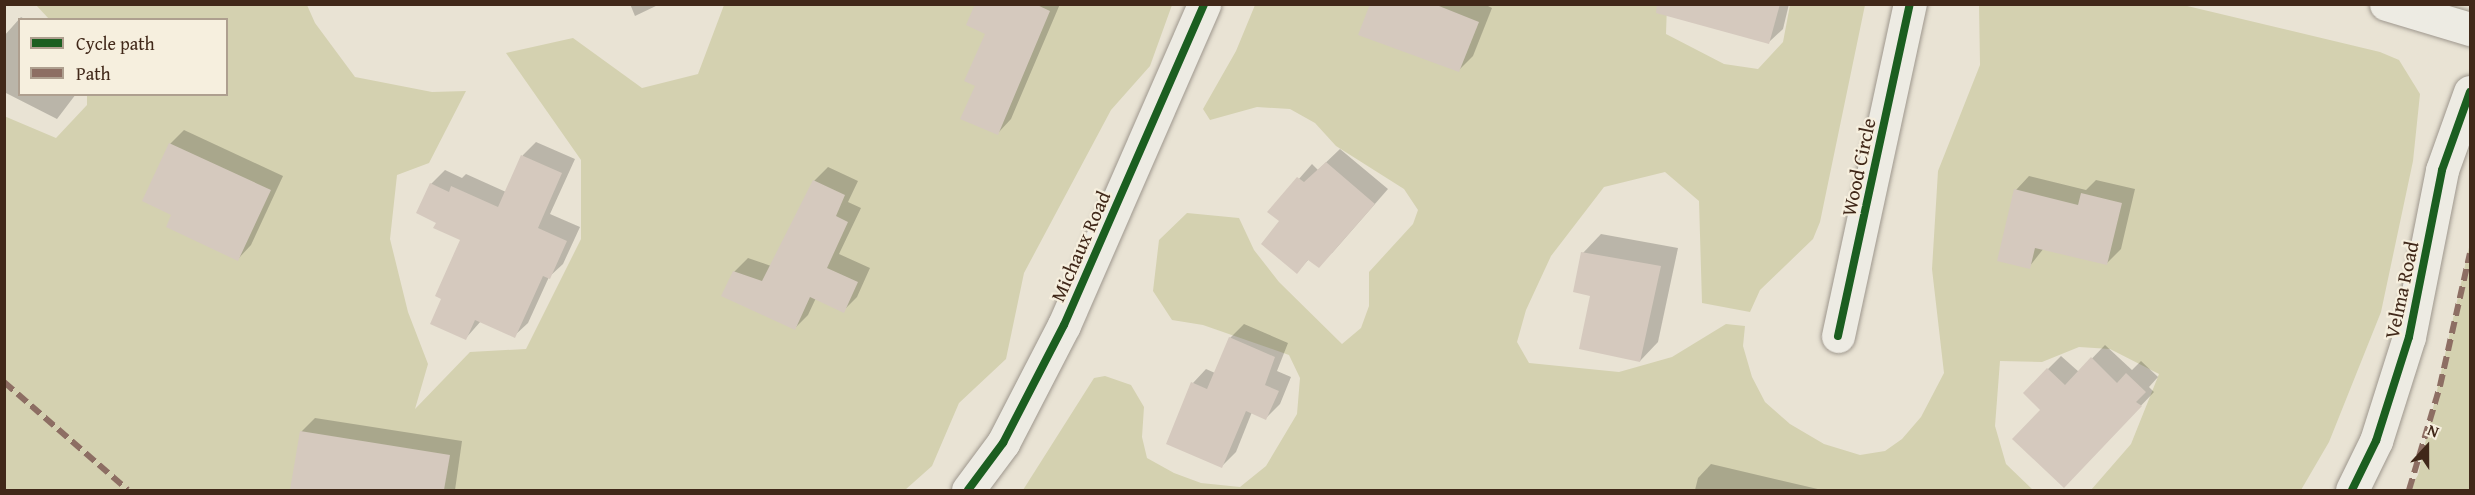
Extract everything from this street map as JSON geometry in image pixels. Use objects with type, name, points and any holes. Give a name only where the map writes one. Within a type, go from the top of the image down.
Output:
[{"type":"street","name":"Michaux Road","points":[[968,490],[1003,443],[1064,324],[1204,4]]},
{"type":"street","name":"Wood Circle","points":[[1838,336],[1910,4]]},
{"type":"street","points":[[2386,4],[2470,29]]},
{"type":"street","name":"Velma Road","points":[[2352,490],[2376,441],[2409,337],[2442,170],[2470,92]]},
{"type":"shaded area","points":[[36,5],[307,5],[315,23],[355,77],[432,92],[466,91],[429,163],[397,175],[390,239],[408,312],[428,364],[415,409],[470,352],[526,349],[581,239],[581,160],[506,53],[573,38],[642,88],[698,74],[724,5],[1172,5],[1150,66],[1111,110],[1024,273],[1006,359],[959,403],[932,466],[905,490],[5,490],[4,116],[56,138],[87,105],[87,96],[228,96],[228,18],[48,18]]},
{"type":"shaded area","points":[[1255,5],[1667,5],[1666,34],[1724,64],[1758,69],[1783,42],[1790,5],[1865,5],[1820,222],[1813,239],[1760,290],[1750,312],[1702,303],[1699,201],[1665,172],[1604,187],[1551,256],[1526,310],[1517,342],[1529,363],[1619,372],[1672,357],[1726,324],[1745,326],[1743,346],[1752,377],[1765,402],[1790,424],[1824,444],[1860,455],[1885,451],[1902,439],[1921,417],[1944,373],[1932,269],[1938,171],[1980,65],[1979,5],[2183,5],[2380,52],[2399,60],[2420,94],[2413,161],[2381,312],[2329,442],[2301,490],[2091,490],[2131,444],[2159,374],[2110,349],[2079,347],[2042,362],[2000,361],[1995,426],[2006,464],[2033,490],[1023,490],[1094,378],[1105,376],[1131,385],[1144,407],[1142,437],[1147,458],[1174,473],[1201,483],[1240,487],[1266,466],[1297,414],[1300,378],[1289,355],[1203,325],[1172,320],[1153,291],[1159,240],[1187,213],[1239,218],[1254,250],[1279,282],[1342,344],[1361,328],[1369,306],[1369,272],[1413,224],[1418,210],[1404,189],[1336,146],[1315,123],[1290,109],[1257,107],[1210,120],[1203,109],[1236,51]]},
{"type":"shaded area","points":[[2470,243],[2470,490],[2409,490],[2418,475]]},
{"type":"building","points":[[975,4],[1035,4],[1050,11],[998,135],[960,119],[975,86],[964,81],[985,34],[966,25]]},
{"type":"building","points":[[1370,4],[1434,4],[1479,22],[1459,72],[1358,35]]},
{"type":"building","points":[[1657,4],[1780,4],[1769,44],[1656,13]]},
{"type":"building","points":[[169,143],[271,190],[238,261],[166,227],[171,215],[142,201]]},
{"type":"building","points":[[521,155],[562,173],[538,228],[567,241],[550,279],[543,276],[515,338],[475,320],[466,340],[430,324],[441,299],[435,296],[460,240],[433,228],[436,223],[416,213],[430,183],[449,192],[451,186],[498,207]]},
{"type":"building","points":[[1326,162],[1375,204],[1319,268],[1308,260],[1297,274],[1261,244],[1279,221],[1267,212],[1297,177],[1304,182]]},
{"type":"building","points":[[813,180],[845,195],[836,216],[848,222],[827,268],[858,282],[844,313],[810,297],[795,330],[721,296],[733,271],[762,281]]},
{"type":"building","points":[[2014,189],[2078,205],[2081,193],[2122,203],[2107,265],[2035,248],[2030,269],[1997,261]]},
{"type":"building","points":[[1581,252],[1661,266],[1640,362],[1579,349],[1590,296],[1573,292]]},
{"type":"building","points":[[1229,337],[1275,357],[1265,385],[1279,391],[1266,420],[1246,411],[1222,468],[1166,444],[1191,382],[1207,389]]},
{"type":"building","points":[[2091,357],[2117,383],[2126,373],[2146,392],[2136,402],[2142,406],[2064,488],[2012,439],[2040,410],[2023,393],[2047,368],[2065,385]]},
{"type":"building","points":[[300,431],[450,455],[444,490],[290,490]]},
{"type":"marked path","points":[[2409,490],[2440,386],[2470,253]]},
{"type":"marked path","points":[[4,382],[128,490]]},
{"type":"cycle path","points":[[968,490],[1003,443],[1064,325],[1204,4]]},
{"type":"cycle path","points":[[1838,336],[1910,4]]},
{"type":"cycle path","points":[[2352,490],[2376,441],[2409,337],[2442,170],[2470,92]]}]
